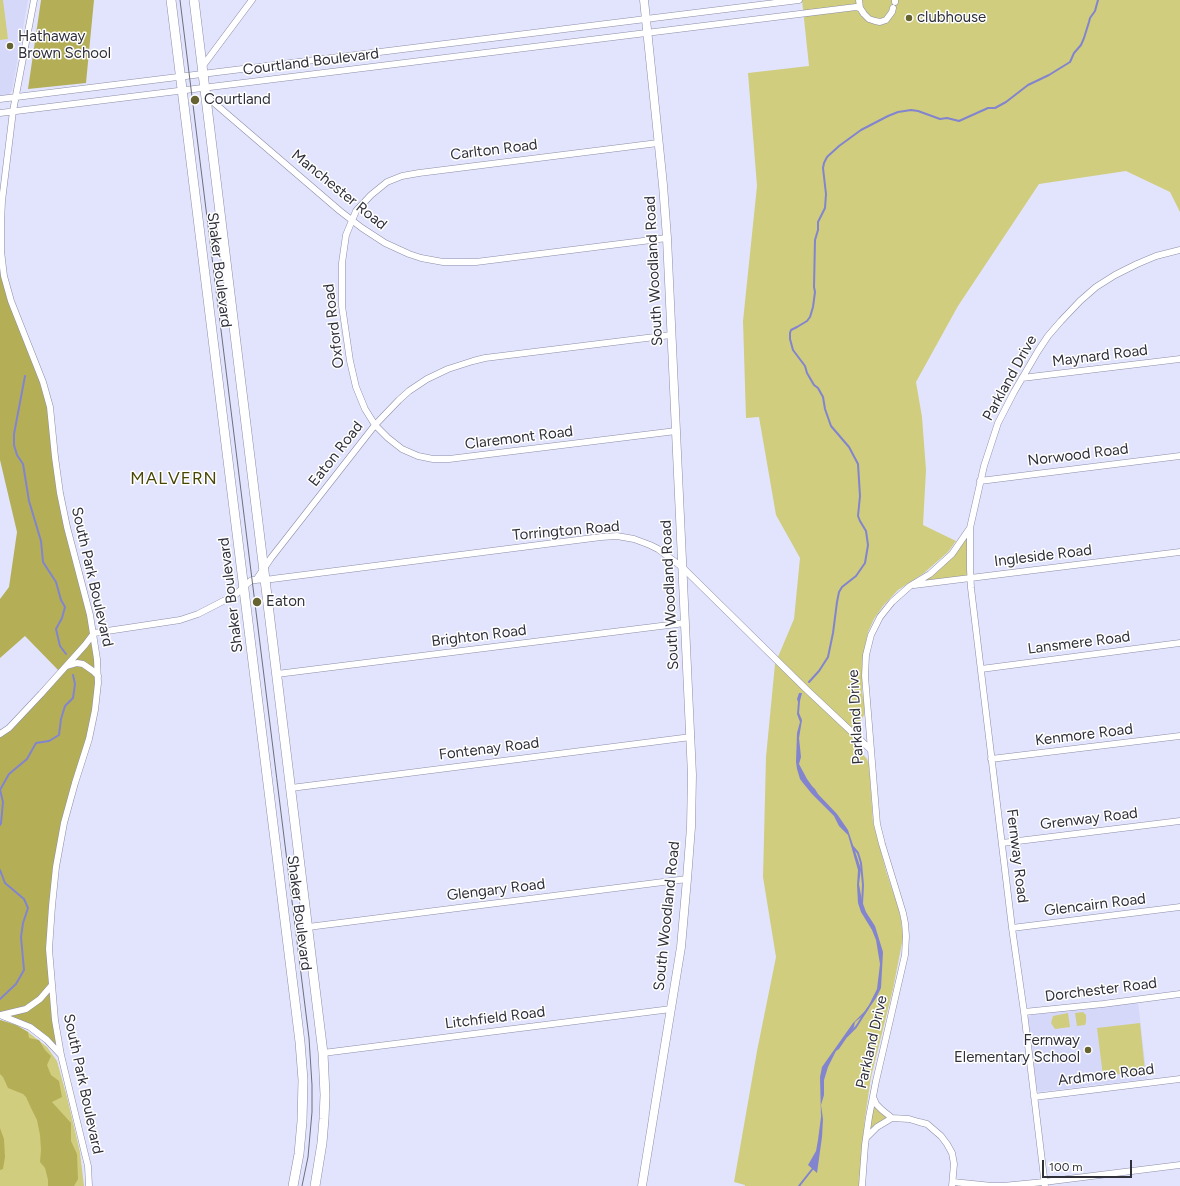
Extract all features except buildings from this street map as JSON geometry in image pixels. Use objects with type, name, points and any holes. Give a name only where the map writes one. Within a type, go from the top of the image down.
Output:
[{"type":"main road","name":"Shaker Boulevard","points":[[171,0],[301,1048],[303,1080],[302,1121],[299,1154],[293,1186]]},
{"type":"main road","name":"Shaker Boulevard","points":[[194,0],[264,568],[260,579],[277,674],[324,1053],[324,1120],[321,1154],[315,1186]]},
{"type":"street","name":"South Park Boulevard","points":[[34,0],[13,111],[1,222],[1,251],[4,276],[43,382],[50,407],[60,493],[67,527],[94,633],[97,659],[98,676],[95,710],[89,739],[64,823],[56,867],[49,949],[55,1020],[61,1055],[88,1166],[90,1186]]},
{"type":"street","points":[[203,71],[252,0]]},
{"type":"street","name":"South Woodland Road","points":[[642,1186],[681,947],[688,879],[692,775],[666,238],[644,0]]},
{"type":"street","name":"Courtland Boulevard","points":[[0,99],[181,77],[203,71],[238,70],[798,0],[799,14]]},
{"type":"street","points":[[859,0],[860,8],[864,14],[869,19],[880,22],[886,20],[890,16],[894,4]]},
{"type":"street","name":"Courtland Boulevard","points":[[0,113],[182,91],[205,92],[240,84],[626,35],[856,7],[860,8]]},
{"type":"street","points":[[624,22],[626,35]]},
{"type":"street","points":[[451,43],[452,57]]},
{"type":"street","points":[[238,70],[240,84]]},
{"type":"street","name":"Manchester Road","points":[[205,92],[352,220],[372,235],[397,249],[421,258],[449,262],[486,261],[666,238]]},
{"type":"street","name":"Carlton Road","points":[[352,220],[361,206],[381,186],[411,174],[658,143]]},
{"type":"street","name":"Oxford Road","points":[[352,220],[346,235],[342,254],[344,322],[356,387],[365,409],[375,425]]},
{"type":"street","name":"Parkland Drive","points":[[862,1186],[873,1096],[903,962],[906,936],[906,923],[877,824],[865,676],[866,655],[871,635],[880,617],[892,602],[910,586],[930,574],[952,554],[970,528],[989,447],[998,423],[1022,378],[1052,331],[1080,301],[1096,287],[1137,264],[1156,256],[1179,250]]},
{"type":"street","name":"Eaton Road","points":[[264,568],[375,425],[398,400],[417,385],[460,364],[498,356],[671,335]]},
{"type":"street","name":"Maynard Road","points":[[1022,378],[1180,359]]},
{"type":"street","name":"Claremont Road","points":[[375,425],[391,441],[410,453],[426,458],[440,460],[676,432]]},
{"type":"street","name":"Norwood Road","points":[[980,481],[1180,456]]},
{"type":"street","name":"Fernway Road","points":[[970,528],[970,578],[1044,1184]]},
{"type":"street","name":"Torrington Road","points":[[260,579],[609,536],[625,537],[658,549],[682,567],[801,684],[871,750]]},
{"type":"street","name":"Ingleside Road","points":[[910,586],[1180,552]]},
{"type":"street","points":[[0,734],[9,728],[85,645],[94,633],[180,620],[198,614],[235,595],[250,581],[260,579]]},
{"type":"street","name":"Brighton Road","points":[[277,674],[685,623]]},
{"type":"street","name":"Lansmere Road","points":[[981,669],[1180,643]]},
{"type":"street","points":[[65,667],[77,663],[83,664],[98,676]]},
{"type":"street","name":"Kenmore Road","points":[[991,759],[1180,736]]},
{"type":"street","name":"Fontenay Road","points":[[291,788],[691,738]]},
{"type":"street","name":"Grenway Road","points":[[1002,843],[1180,821]]},
{"type":"street","name":"Glengary Road","points":[[308,927],[688,879]]},
{"type":"street","name":"Glencairn Road","points":[[1012,928],[1180,907]]},
{"type":"street","points":[[0,1015],[26,1009],[37,1002],[52,985]]},
{"type":"street","name":"Dorchester Road","points":[[1024,1012],[1180,994]]},
{"type":"street","name":"Litchfield Road","points":[[324,1053],[671,1009]]},
{"type":"street","points":[[0,1015],[30,1027],[47,1040],[61,1055]]},
{"type":"street","name":"Ardmore Road","points":[[1034,1097],[1180,1079]]},
{"type":"street","points":[[873,1096],[876,1104],[892,1118]]},
{"type":"street","points":[[867,1137],[877,1127],[892,1118],[909,1119],[927,1124],[941,1136],[952,1153],[954,1164],[953,1184],[992,1186],[1044,1184],[1180,1165]]},
{"type":"shaded area","name":"Hathaway Brown School","points":[[0,0],[28,0],[12,91],[8,95],[0,96]]},
{"type":"shaded area","points":[[0,0],[3,0],[8,39],[0,40]]},
{"type":"shaded area","points":[[41,0],[94,0],[86,83],[28,89]]},
{"type":"shaded area","points":[[802,0],[1180,0],[1180,212],[1170,192],[1126,171],[1039,184],[958,306],[916,382],[922,417],[926,470],[923,525],[956,541],[948,552],[924,573],[898,590],[883,606],[874,619],[868,632],[862,661],[862,691],[865,707],[864,715],[860,722],[855,726],[853,743],[867,759],[869,764],[873,822],[886,871],[898,907],[903,938],[893,989],[871,1077],[865,1118],[859,1186],[745,1186],[734,1182],[757,1051],[776,957],[763,877],[766,757],[775,664],[794,619],[800,558],[776,515],[759,417],[746,418],[743,321],[757,186],[748,73],[809,66]]},
{"type":"shaded area","points":[[0,249],[4,276],[50,407],[55,457],[96,647],[95,710],[75,783],[56,867],[49,949],[61,1055],[30,1027],[0,1015],[0,734],[60,672],[25,636],[0,658],[0,599],[9,587],[17,532],[0,460]]},
{"type":"shaded area","points":[[970,528],[970,578],[910,586],[952,554]]},
{"type":"shaded area","name":"Fernway Elementary School","points":[[1138,1001],[1147,1079],[1039,1092],[1037,1090],[1028,1017],[1031,1015]]},
{"type":"shaded area","points":[[1083,1012],[1086,1015],[1085,1025],[1077,1026],[1075,1013]]},
{"type":"shaded area","points":[[1068,1013],[1070,1027],[1055,1029],[1051,1023],[1053,1016]]},
{"type":"shaded area","points":[[0,1020],[16,1025],[28,1032],[47,1047],[57,1061],[80,1152],[84,1186],[0,1186]]},
{"type":"shaded area","points":[[0,1020],[16,1025],[28,1032],[29,1038],[39,1040],[51,1056],[47,1065],[51,1075],[59,1081],[62,1097],[52,1102],[71,1123],[71,1141],[77,1154],[78,1179],[74,1186],[48,1186],[45,1168],[40,1162],[40,1135],[37,1120],[26,1097],[23,1094],[8,1088],[0,1074]]},
{"type":"shaded area","points":[[1140,1023],[1145,1071],[1103,1076],[1097,1028]]},
{"type":"shaded area","points":[[873,1097],[892,1118],[867,1137]]},
{"type":"shaded area","points":[[0,1128],[4,1139],[5,1157],[3,1169],[0,1170]]},
{"type":"water","points":[[799,693],[802,693],[799,713],[802,720],[799,738],[801,757],[799,764],[812,786],[837,814],[848,830],[861,869],[859,884],[862,901],[866,912],[875,926],[883,952],[881,988],[865,1014],[855,1022],[854,1027],[836,1051],[828,1067],[824,1080],[824,1095],[821,1105],[823,1119],[822,1137],[817,1173],[808,1165],[816,1151],[818,1140],[821,1117],[820,1077],[822,1067],[853,1023],[866,1010],[870,1003],[877,989],[880,964],[876,940],[861,912],[858,903],[858,870],[848,835],[839,826],[834,816],[803,783],[797,769],[797,733],[800,722],[797,714],[797,699]]},
{"type":"waterway","points":[[809,682],[819,671],[828,657],[839,592],[842,587],[856,576],[865,563],[868,545],[866,531],[858,516],[860,496],[858,464],[849,447],[831,426],[825,409],[823,397],[807,373],[805,366],[793,350],[790,339],[791,330],[807,321],[813,307],[815,292],[815,240],[818,230],[818,222],[825,208],[826,194],[823,168],[824,163],[827,157],[839,146],[861,130],[898,112],[911,110],[918,111],[940,119],[947,118],[959,121],[988,108],[995,108],[1006,102],[1028,85],[1049,75],[1070,62],[1074,53],[1081,45],[1098,0]]},
{"type":"waterway","points":[[25,376],[14,434],[14,445],[17,455],[23,464],[29,501],[41,541],[43,562],[56,582],[61,600],[65,607],[62,618],[56,629],[60,646],[66,654]]},
{"type":"waterway","points":[[0,825],[3,802],[0,790],[9,774],[27,759],[36,743],[49,741],[59,735],[61,719],[65,706],[73,698],[75,684],[73,675]]},
{"type":"waterway","points":[[853,847],[858,853],[861,863],[863,885],[862,904]]},
{"type":"waterway","points":[[0,870],[5,883],[24,899],[28,908],[23,923],[21,937],[24,970],[16,984],[0,999]]},
{"type":"waterway","points":[[847,1036],[856,1027],[868,1008]]},
{"type":"waterway","points":[[799,1186],[814,1167]]},
{"type":"tram line","points":[[180,0],[309,1038],[312,1112],[308,1157],[302,1186]]},
{"type":"place","name":"clubhouse","points":[[909,18]]},
{"type":"place","name":"Hathaway Brown School","points":[[10,46]]},
{"type":"place","name":"Courtland","points":[[195,100]]},
{"type":"place","name":"Eaton","points":[[257,602]]},
{"type":"place","name":"Fernway Elementary School","points":[[1088,1050]]},
{"type":"district","name":"MALVERN","points":[[174,479]]}]
